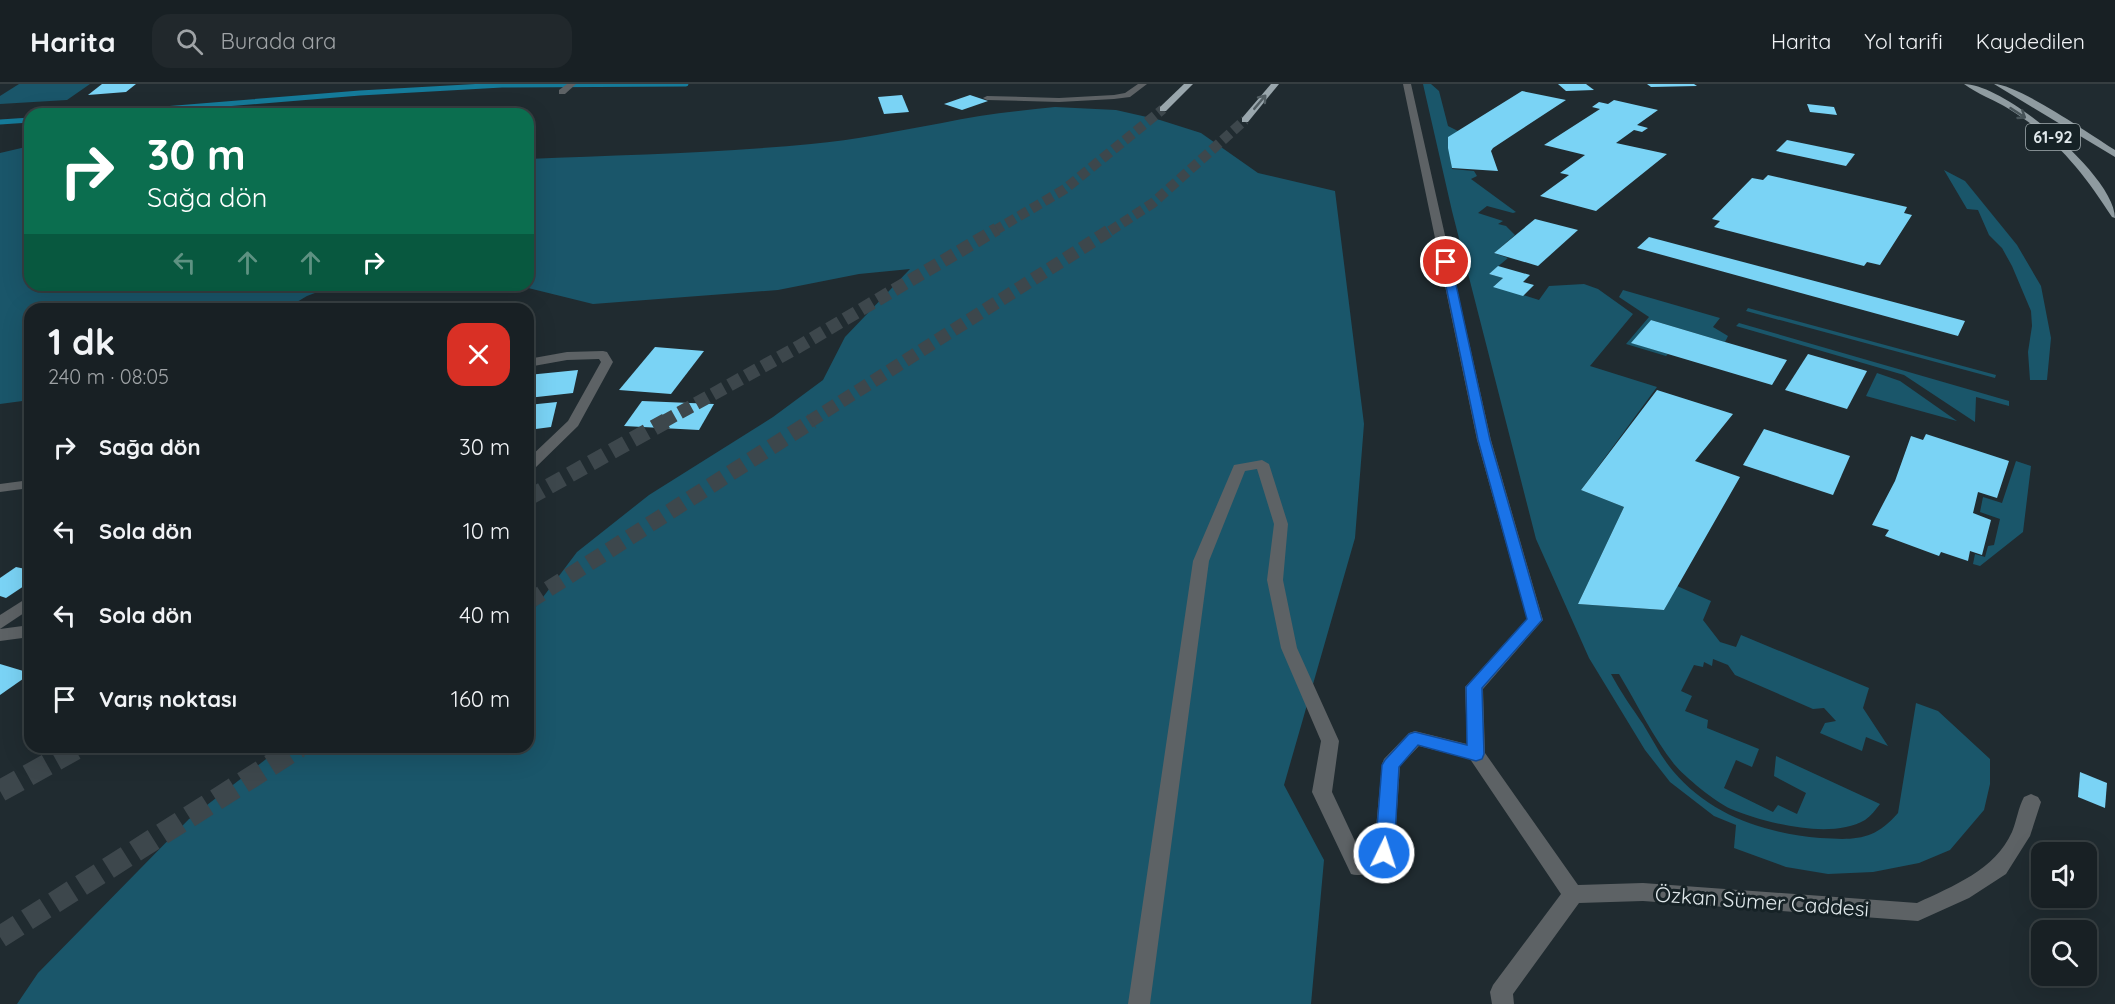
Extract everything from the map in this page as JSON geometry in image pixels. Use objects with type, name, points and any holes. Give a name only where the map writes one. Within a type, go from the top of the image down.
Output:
[{"type":"highway","points":[[1163,109],[1189,84]]},
{"type":"highway","points":[[1245,120],[1275,84]]},
{"type":"main road","name":"61-92","points":[[1968,84],[2015,110],[2060,141],[2085,169],[2115,215]]},
{"type":"main road","name":"61-92","points":[[1998,84],[2049,112],[2115,154]]},
{"type":"main road","points":[[2098,144],[2115,161]]},
{"type":"street","points":[[562,92],[572,84]]},
{"type":"street","points":[[987,98],[1059,100],[1114,97],[1127,95],[1143,84]]},
{"type":"street","points":[[1407,84],[1484,440],[1535,620],[1474,687],[1476,754],[1573,894],[1501,993],[1503,1004]]},
{"type":"street","points":[[534,362],[567,356],[603,355],[607,362],[573,423],[534,461]]},
{"type":"street","points":[[1139,1004],[1201,561],[1239,468],[1262,464],[1281,524],[1275,580],[1288,648],[1330,741],[1322,792],[1358,868],[1384,853],[1391,765],[1415,738],[1476,754]]},
{"type":"street","points":[[0,488],[24,485]]},
{"type":"street","points":[[0,623],[24,605]]},
{"type":"street","points":[[0,635],[24,632]]},
{"type":"street","name":"Özkan Sümer Caddesi","points":[[1573,894],[1643,892],[1918,912],[1962,892],[1999,868],[2020,836],[2031,802]]},
{"type":"shaded area","points":[[19,84],[90,84],[67,100],[0,104],[0,96]]},
{"type":"shaded area","points":[[1423,84],[1431,84],[1439,91],[1448,126],[1458,131],[1449,137],[1452,169],[1474,171],[1477,176],[1471,179],[1516,212],[1487,206],[1478,213],[1503,221],[1498,224],[1506,226],[1515,235],[1494,253],[1508,258],[1489,274],[1503,278],[1494,286],[1539,300],[1549,286],[1584,284],[1598,289],[1633,314],[1590,366],[1657,387],[1581,490],[1624,507],[1578,604],[1664,610],[1677,586],[1711,601],[1703,620],[1720,642],[1736,647],[1741,635],[1869,688],[1863,708],[1888,746],[1866,737],[1862,751],[1820,733],[1825,723],[1836,721],[1824,708],[1813,709],[1735,675],[1728,665],[1713,659],[1712,666],[1704,662],[1703,667],[1694,665],[1681,691],[1692,696],[1685,711],[1708,720],[1707,728],[1759,749],[1752,767],[1736,760],[1724,788],[1773,812],[1778,805],[1797,814],[1806,793],[1774,776],[1776,756],[1880,804],[1865,820],[1851,826],[1817,829],[1779,824],[1724,806],[1685,776],[1659,743],[1619,674],[1611,674],[1665,760],[1688,786],[1704,799],[1739,819],[1779,832],[1799,835],[1844,839],[1863,837],[1881,829],[1898,813],[1916,703],[1938,711],[1990,759],[1990,784],[1984,810],[1950,850],[1919,863],[1873,872],[1828,874],[1786,867],[1734,848],[1736,825],[1714,816],[1670,782],[1645,750],[1589,658],[1536,539],[1452,211]]},
{"type":"shaded area","points":[[1055,107],[1116,110],[1160,120],[1201,133],[1258,173],[1335,191],[1364,424],[1355,538],[1284,785],[1324,860],[1311,1004],[17,1004],[38,973],[189,819],[274,753],[534,753],[534,609],[577,552],[649,495],[773,417],[823,380],[845,337],[910,269],[859,274],[778,290],[593,304],[534,289],[534,159],[705,152],[811,144],[860,138],[984,115]]},
{"type":"shaded area","points":[[24,147],[24,291],[320,291],[295,303],[24,303],[24,401],[0,404],[0,153]]},
{"type":"shaded area","points":[[1944,170],[1965,181],[2017,245],[2041,286],[2051,338],[2047,380],[2030,380],[2028,352],[2032,326],[2031,311],[2012,266],[2002,248],[1989,235],[1978,210],[1967,209]]},
{"type":"shaded area","points":[[1623,290],[1720,318],[1713,327],[1728,336],[1725,342],[1651,320],[1632,343],[1668,354],[1666,356],[1626,344],[1649,317],[1619,297]]},
{"type":"shaded area","points":[[1748,308],[1996,375],[1995,378],[1746,311]]},
{"type":"shaded area","points":[[1739,323],[2009,401],[2009,406],[1976,397],[1975,422],[1904,375],[1736,326]]},
{"type":"shaded area","points":[[1877,373],[1900,381],[1957,421],[1866,396]]},
{"type":"shaded area","points":[[2016,461],[2031,466],[2023,532],[1980,566],[1973,564],[1975,554],[1985,557],[1988,546],[1994,545],[2000,519],[1980,512],[1983,497],[2002,503]]},
{"type":"building","points":[[102,84],[136,84],[126,92],[88,95]]},
{"type":"building","points":[[1558,84],[1586,84],[1594,90],[1566,91]]},
{"type":"building","points":[[1647,84],[1694,84],[1697,86],[1651,87]]},
{"type":"building","points":[[1522,91],[1566,100],[1493,148],[1491,151],[1498,171],[1452,168],[1448,137]]},
{"type":"building","points":[[902,95],[909,112],[884,114],[878,97]]},
{"type":"building","points":[[970,95],[988,101],[962,110],[944,104]]},
{"type":"building","points":[[1614,100],[1658,110],[1637,125],[1648,128],[1642,132],[1634,130],[1616,143],[1667,154],[1596,211],[1540,196],[1569,175],[1560,173],[1585,155],[1544,145],[1600,109],[1592,107],[1599,102],[1608,104]]},
{"type":"building","points":[[1807,104],[1834,107],[1837,115],[1810,112]]},
{"type":"building","points":[[1787,140],[1855,154],[1846,166],[1776,151]]},
{"type":"building","points":[[1768,175],[1907,207],[1904,213],[1912,215],[1880,265],[1867,262],[1864,266],[1714,227],[1720,221],[1712,219],[1752,178],[1763,180]]},
{"type":"building","points":[[1535,219],[1578,230],[1538,266],[1494,253]]},
{"type":"building","points":[[1649,237],[1965,321],[1958,336],[1637,248]]},
{"type":"building","points":[[1498,266],[1530,275],[1523,282],[1534,285],[1523,296],[1493,287],[1503,278],[1489,274]]},
{"type":"building","points":[[1651,320],[1787,360],[1772,385],[1631,343]]},
{"type":"building","points":[[655,347],[704,351],[671,394],[619,390]]},
{"type":"building","points":[[1808,354],[1867,371],[1847,409],[1785,390]]},
{"type":"building","points":[[578,370],[573,393],[534,397],[534,374]]},
{"type":"building","points":[[1657,390],[1733,414],[1695,461],[1740,477],[1664,610],[1578,604],[1624,507],[1581,490]]},
{"type":"building","points":[[642,401],[714,404],[699,430],[624,426]]},
{"type":"building","points":[[557,402],[551,427],[534,429],[534,404]]},
{"type":"building","points":[[1764,429],[1850,456],[1833,495],[1743,465]]},
{"type":"building","points":[[1926,434],[2009,461],[1997,498],[1978,492],[1973,513],[1991,520],[1982,555],[1970,551],[1968,561],[1941,552],[1939,556],[1885,536],[1889,530],[1872,525],[1895,481],[1911,436],[1923,440]]},
{"type":"building","points":[[16,567],[24,569],[24,586],[6,598],[0,596],[0,578]]},
{"type":"building","points":[[0,664],[24,671],[24,678],[0,695]]},
{"type":"building","points":[[2080,772],[2107,783],[2105,808],[2078,797]]},
{"type":"waterway","points":[[176,108],[360,93],[502,85],[686,84]]},
{"type":"waterway","points":[[0,122],[24,120]]},
{"type":"tunnel","points":[[994,231],[1065,189],[1163,109]]},
{"type":"tunnel","points":[[1110,231],[1153,203],[1245,120]]},
{"type":"tunnel","points":[[663,422],[798,347],[997,229]]},
{"type":"tunnel","points":[[809,422],[1112,229]]},
{"type":"tunnel","points":[[534,495],[666,421]]},
{"type":"tunnel","points":[[534,598],[812,421]]},
{"type":"tunnel","points":[[0,791],[68,753]]},
{"type":"tunnel","points":[[0,937],[290,753]]},
{"type":"route","points":[[1384,853],[1391,765],[1415,738],[1476,754],[1474,687],[1535,620],[1484,440],[1446,262]]}]
